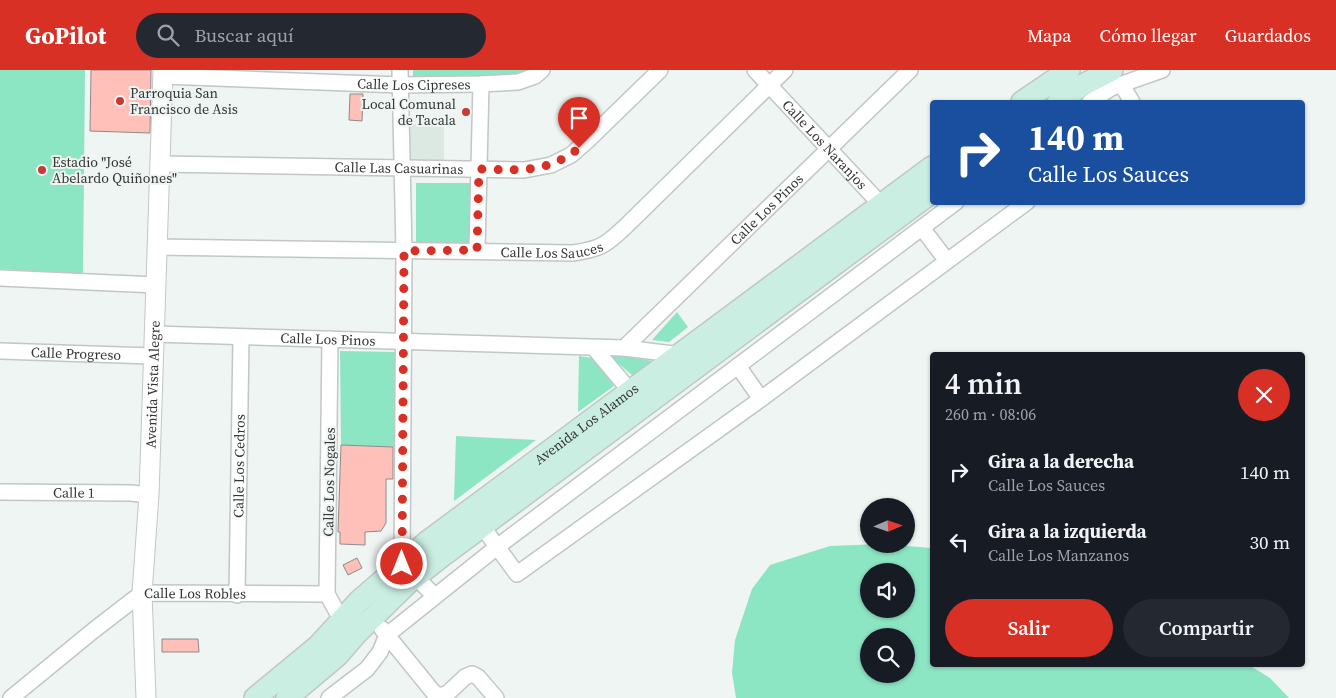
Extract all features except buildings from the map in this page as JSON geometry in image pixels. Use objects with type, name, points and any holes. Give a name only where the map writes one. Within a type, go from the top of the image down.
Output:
[{"type":"main road","points":[[1025,100],[1070,70]]},
{"type":"main road","points":[[1061,100],[1081,86],[1117,77]]},
{"type":"main road","name":"Avenida Los Alamos","points":[[255,698],[318,646],[359,601],[482,526],[709,346],[888,212],[930,169]]},
{"type":"main road","name":"Avenida Los Alamos","points":[[888,212],[930,193]]},
{"type":"main road","name":"Avenida Los Alamos","points":[[287,698],[338,655],[373,618],[409,570],[427,542],[681,355],[709,346]]},
{"type":"street","name":"Calle Las Casuarinas","points":[[160,164],[524,170],[551,166],[571,155],[660,70]]},
{"type":"street","name":"Calle Los Naranjos","points":[[755,70],[888,212]]},
{"type":"street","name":"Calle Los Sauces","points":[[157,247],[404,251],[477,250],[573,253],[598,249],[612,240],[785,70]]},
{"type":"street","name":"Calle Los Pinos","points":[[624,348],[910,70]]},
{"type":"street","points":[[1117,77],[1162,70]]},
{"type":"street","name":"Calle Los Cipreses","points":[[163,73],[400,77],[481,84],[518,82],[536,72]]},
{"type":"street","name":"Avenida Vista Alegre","points":[[146,698],[142,593],[148,495],[163,73]]},
{"type":"street","points":[[400,77],[404,251],[403,343],[409,570],[435,596]]},
{"type":"street","points":[[1093,100],[1111,88],[1117,77]]},
{"type":"street","points":[[1117,77],[1131,100]]},
{"type":"street","points":[[477,250],[481,84]]},
{"type":"street","points":[[329,698],[367,669],[380,652],[387,635],[496,547],[952,205]]},
{"type":"street","points":[[482,526],[517,574],[761,399],[1023,205]]},
{"type":"street","points":[[922,228],[947,261]]},
{"type":"street","points":[[0,278],[156,285]]},
{"type":"street","name":"Calle Los Pinos","points":[[153,334],[403,343],[624,348],[681,355]]},
{"type":"street","name":"Calle Los Cedros","points":[[237,595],[241,338]]},
{"type":"street","name":"Calle Los Nogales","points":[[330,339],[327,594],[342,621]]},
{"type":"street","points":[[709,346],[734,369],[761,399]]},
{"type":"street","points":[[594,348],[631,392]]},
{"type":"street","name":"Calle Progreso","points":[[0,352],[152,356]]},
{"type":"street","name":"Calle 1","points":[[0,492],[131,493],[148,495]]},
{"type":"street","name":"Calle Los Robles","points":[[11,698],[142,593],[327,594]]},
{"type":"street","points":[[359,601],[434,693],[440,696],[448,693],[465,676],[472,674],[478,676],[496,698]]},
{"type":"shaded area","points":[[408,124],[444,124],[444,161],[409,161]]},
{"type":"green space","name":"Estadio \"José Abelardo Quiñones\"","points":[[0,70],[85,70],[83,274],[0,269]]},
{"type":"green space","points":[[413,70],[525,71],[522,75],[413,80]]},
{"type":"green space","points":[[416,183],[473,183],[473,246],[416,246]]},
{"type":"green space","points":[[677,312],[688,327],[669,342],[652,340]]},
{"type":"green space","points":[[340,351],[395,352],[396,447],[341,445]]},
{"type":"green space","points":[[617,354],[652,361],[633,376],[611,357]]},
{"type":"green space","points":[[579,356],[593,358],[614,386],[578,412]]},
{"type":"green space","points":[[456,436],[536,440],[454,501]]},
{"type":"green space","points":[[860,545],[860,553],[915,553],[915,547],[930,548],[930,667],[1252,667],[1270,678],[1289,698],[736,698],[732,673],[735,640],[752,589],[770,565],[830,546]]},
{"type":"place","name":"Parroquia San Francisco de Asis","points":[[120,101]]},
{"type":"place","name":"Local Comunal de Tacala","points":[[466,112]]},
{"type":"place","name":"Estadio \"José Abelardo Quiñones\"","points":[[42,170]]},
{"type":"route","points":[[402,564],[404,251],[477,250],[479,169],[524,170],[551,166],[571,155],[579,148]]}]
